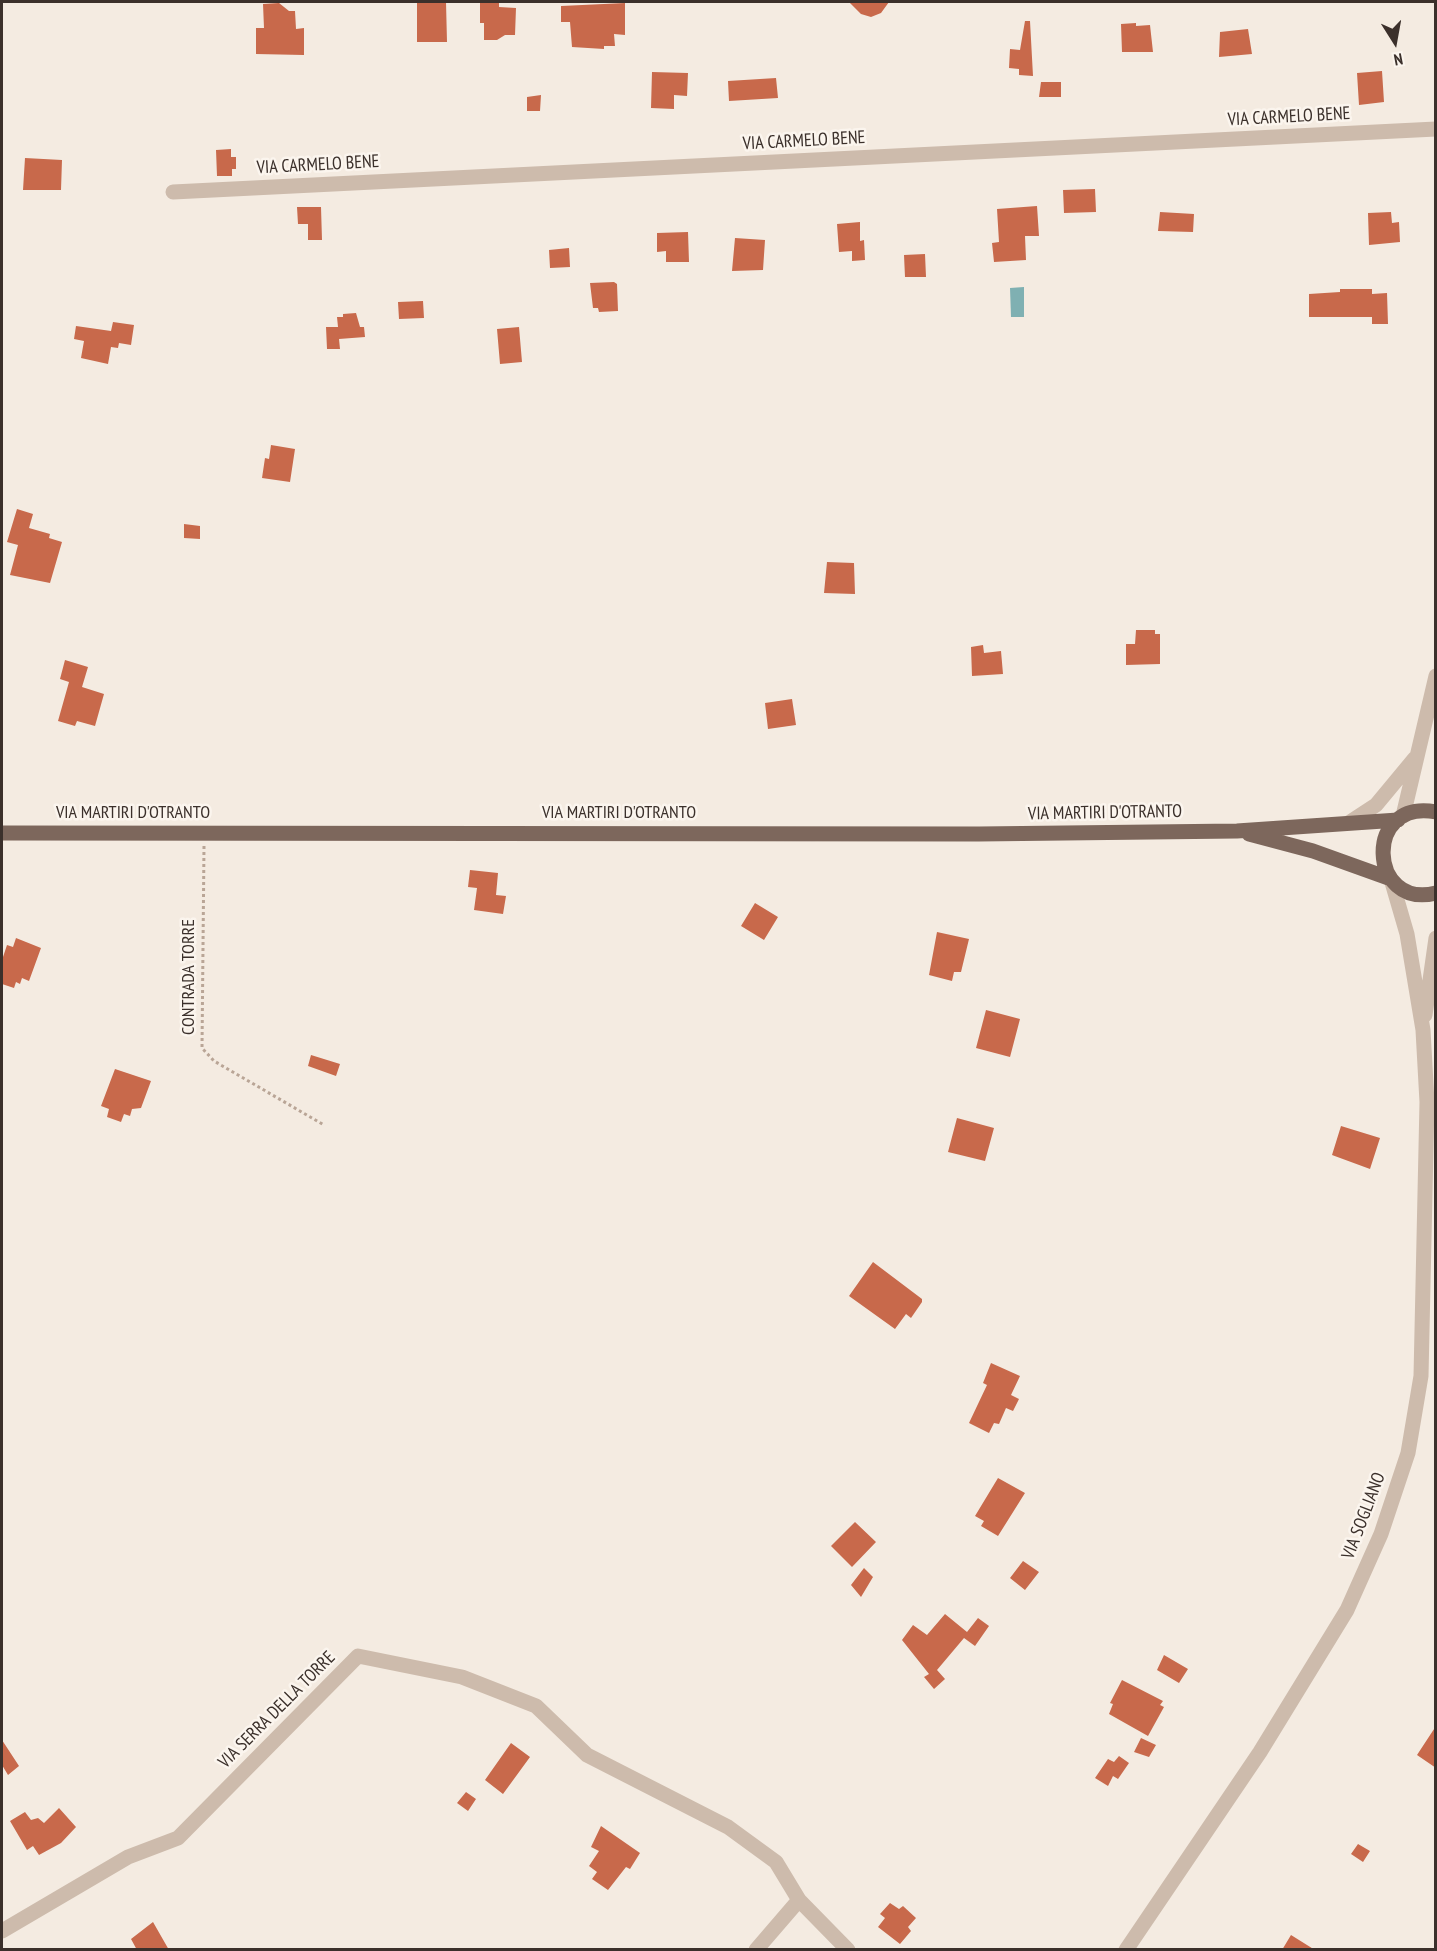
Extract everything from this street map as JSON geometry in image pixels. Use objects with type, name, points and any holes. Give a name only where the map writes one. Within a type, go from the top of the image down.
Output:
[{"type":"main road","points":[[1400,818],[1426,810],[1436,812]]},
{"type":"main road","name":"VIA MARTIRI D'OTRANTO","points":[[2,833],[979,834],[1237,831],[1400,818]]},
{"type":"main road","name":"VIA SOGLIANO","points":[[1391,879],[1382,854],[1384,840],[1400,818]]},
{"type":"main road","name":"VIA MARTIRI D'OTRANTO","points":[[1237,831],[1313,851],[1391,879]]},
{"type":"main road","points":[[1391,879],[1401,888],[1414,894],[1436,893]]},
{"type":"street","name":"VIA CARMELO BENE","points":[[173,192],[1436,129]]},
{"type":"street","name":"VIA SOGLIANO","points":[[1400,818],[1419,753],[1436,676]]},
{"type":"street","name":"VIA SOGLIANO","points":[[1350,822],[1376,805],[1419,753]]},
{"type":"street","name":"VIA SOGLIANO","points":[[1126,1950],[1260,1752],[1341,1621],[1381,1534],[1408,1453],[1421,1376],[1427,1102],[1423,1030],[1407,934],[1391,879]]},
{"type":"street","name":"VIA SOGLIANO","points":[[1423,1030],[1436,938]]},
{"type":"street","points":[[1427,1102],[1436,1133]]},
{"type":"street","name":"VIA SERRA DELLA TORRE","points":[[2,1931],[128,1857],[178,1838],[358,1656],[462,1677],[536,1706],[586,1755],[728,1827],[776,1862],[799,1900],[848,1950]]},
{"type":"street","points":[[756,1950],[799,1900]]},
{"type":"path","name":"CONTRADA TORRE","points":[[204,833],[202,1048],[214,1061],[324,1125]]},
{"type":"water","points":[[1024,287],[1024,317],[1011,317],[1010,288]]},
{"type":"building","points":[[417,2],[446,2],[447,42],[417,42]]},
{"type":"building","points":[[480,2],[499,2],[499,7],[516,8],[515,35],[505,35],[497,40],[484,40],[484,23],[480,23]]},
{"type":"building","points":[[849,2],[889,2],[881,13],[871,17],[861,14]]},
{"type":"building","points":[[279,3],[289,11],[295,11],[296,29],[304,28],[304,55],[256,54],[256,28],[264,28],[263,4]]},
{"type":"building","points":[[625,3],[625,35],[614,34],[615,46],[604,46],[604,49],[572,47],[570,22],[561,22],[561,6]]},
{"type":"building","points":[[1025,21],[1030,21],[1033,76],[1019,75],[1019,69],[1009,68],[1010,49],[1020,50]]},
{"type":"building","points":[[1136,23],[1136,26],[1150,25],[1153,52],[1122,52],[1121,24]]},
{"type":"building","points":[[1248,29],[1252,54],[1219,57],[1220,32]]},
{"type":"building","points":[[1382,71],[1384,102],[1359,105],[1357,73]]},
{"type":"building","points":[[652,72],[688,73],[687,96],[674,95],[674,109],[651,108]]},
{"type":"building","points":[[776,78],[778,98],[729,101],[728,81]]},
{"type":"building","points":[[1041,82],[1061,82],[1061,97],[1039,97]]},
{"type":"building","points":[[541,95],[540,111],[527,111],[527,97]]},
{"type":"building","points":[[231,149],[231,157],[236,157],[236,169],[232,169],[232,176],[217,176],[216,150]]},
{"type":"building","points":[[25,158],[62,160],[61,190],[23,190]]},
{"type":"building","points":[[1095,189],[1096,212],[1064,213],[1063,190]]},
{"type":"building","points":[[1037,206],[1039,236],[1025,236],[1026,260],[994,262],[992,243],[999,242],[997,209]]},
{"type":"building","points":[[297,207],[321,207],[322,240],[308,240],[308,224],[298,224]]},
{"type":"building","points":[[1160,212],[1194,214],[1193,232],[1158,231]]},
{"type":"building","points":[[1391,212],[1392,223],[1399,222],[1400,242],[1369,245],[1368,213]]},
{"type":"building","points":[[860,222],[860,241],[864,240],[865,260],[852,261],[852,251],[839,252],[837,224]]},
{"type":"building","points":[[688,232],[689,262],[666,262],[666,251],[657,252],[657,233]]},
{"type":"building","points":[[735,238],[765,240],[763,270],[732,271]]},
{"type":"building","points":[[569,248],[570,267],[550,268],[549,250]]},
{"type":"building","points":[[925,254],[926,277],[905,277],[904,255]]},
{"type":"building","points":[[614,282],[617,284],[618,311],[599,312],[598,308],[593,308],[590,283]]},
{"type":"building","points":[[1340,289],[1372,289],[1372,294],[1387,293],[1388,324],[1372,324],[1372,317],[1309,317],[1309,294],[1340,292]]},
{"type":"building","points":[[423,301],[424,318],[399,319],[398,302]]},
{"type":"building","points":[[356,313],[360,327],[364,327],[365,337],[339,339],[340,349],[327,349],[326,327],[338,327],[337,317]]},
{"type":"building","points":[[113,322],[134,325],[131,345],[119,343],[118,348],[111,347],[108,364],[81,358],[84,341],[74,339],[76,326],[111,331]]},
{"type":"building","points":[[519,327],[522,362],[500,364],[497,329]]},
{"type":"building","points":[[271,445],[295,449],[290,482],[262,478],[265,458],[269,459]]},
{"type":"building","points":[[17,509],[33,514],[29,528],[50,534],[49,538],[62,542],[50,583],[10,575],[18,545],[7,542]]},
{"type":"building","points":[[184,524],[200,526],[200,539],[184,538]]},
{"type":"building","points":[[827,562],[854,563],[855,594],[824,593]]},
{"type":"building","points":[[1136,630],[1155,630],[1155,634],[1160,634],[1160,664],[1126,665],[1126,644],[1135,644]]},
{"type":"building","points":[[983,645],[984,653],[1001,651],[1003,674],[972,676],[971,647]]},
{"type":"building","points":[[65,660],[88,667],[82,687],[104,694],[95,726],[77,721],[75,726],[58,721],[69,682],[60,679]]},
{"type":"building","points":[[792,699],[796,725],[768,729],[765,703]]},
{"type":"building","points":[[470,870],[498,873],[496,895],[506,896],[503,914],[474,910],[477,888],[468,887]]},
{"type":"building","points":[[755,903],[778,917],[764,940],[741,926]]},
{"type":"building","points":[[937,932],[969,939],[961,972],[954,972],[952,981],[929,975]]},
{"type":"building","points":[[16,938],[41,948],[29,981],[22,978],[20,984],[16,982],[14,988],[2,984],[2,960],[7,945],[13,947]]},
{"type":"building","points":[[986,1010],[1020,1019],[1010,1057],[976,1048]]},
{"type":"building","points":[[311,1055],[340,1064],[336,1076],[308,1066]]},
{"type":"building","points":[[115,1069],[151,1081],[141,1108],[132,1109],[130,1116],[124,1114],[121,1122],[107,1117],[109,1109],[101,1106]]},
{"type":"building","points":[[957,1118],[994,1128],[985,1161],[948,1152]]},
{"type":"building","points":[[1341,1126],[1380,1138],[1370,1169],[1332,1155]]},
{"type":"building","points":[[873,1262],[922,1299],[911,1318],[906,1314],[895,1329],[849,1296]]},
{"type":"building","points":[[991,1363],[1020,1376],[1011,1395],[1019,1399],[1013,1411],[1006,1408],[999,1424],[994,1423],[989,1433],[969,1423],[987,1385],[983,1383]]},
{"type":"building","points":[[998,1478],[1025,1493],[998,1536],[981,1526],[984,1521],[975,1516]]},
{"type":"building","points":[[855,1522],[876,1542],[852,1567],[831,1546]]},
{"type":"building","points":[[1023,1561],[1039,1572],[1025,1590],[1010,1578]]},
{"type":"building","points":[[864,1568],[873,1577],[861,1597],[851,1585]]},
{"type":"building","points":[[945,1614],[967,1632],[978,1618],[989,1626],[975,1646],[964,1638],[937,1670],[945,1679],[934,1689],[924,1677],[929,1674],[902,1640],[913,1625],[927,1635]]},
{"type":"building","points":[[1164,1655],[1188,1669],[1179,1683],[1157,1670]]},
{"type":"building","points":[[1122,1680],[1163,1701],[1160,1705],[1164,1707],[1148,1736],[1109,1714],[1113,1704],[1110,1703]]},
{"type":"building","points":[[1436,1726],[1436,1768],[1417,1755]]},
{"type":"building","points":[[1141,1738],[1156,1745],[1149,1757],[1134,1752]]},
{"type":"building","points":[[2,1740],[19,1766],[8,1775],[2,1765]]},
{"type":"building","points":[[511,1743],[530,1757],[503,1794],[485,1780]]},
{"type":"building","points":[[1119,1756],[1129,1763],[1118,1779],[1113,1776],[1108,1786],[1095,1778],[1108,1759],[1114,1762]]},
{"type":"building","points":[[466,1792],[476,1799],[468,1811],[457,1803]]},
{"type":"building","points":[[59,1808],[76,1827],[61,1843],[39,1855],[33,1846],[27,1850],[10,1821],[25,1812],[31,1820],[38,1818],[44,1823]]},
{"type":"building","points":[[601,1826],[640,1853],[630,1869],[626,1867],[608,1890],[592,1879],[597,1872],[589,1866],[599,1851],[591,1847]]},
{"type":"building","points":[[1358,1844],[1370,1851],[1363,1862],[1351,1854]]},
{"type":"building","points":[[890,1903],[899,1909],[903,1906],[916,1918],[908,1927],[911,1931],[900,1944],[878,1927],[885,1918],[880,1914]]},
{"type":"building","points":[[153,1922],[169,1950],[137,1950],[131,1939]]},
{"type":"building","points":[[1291,1935],[1315,1950],[1282,1950]]}]
